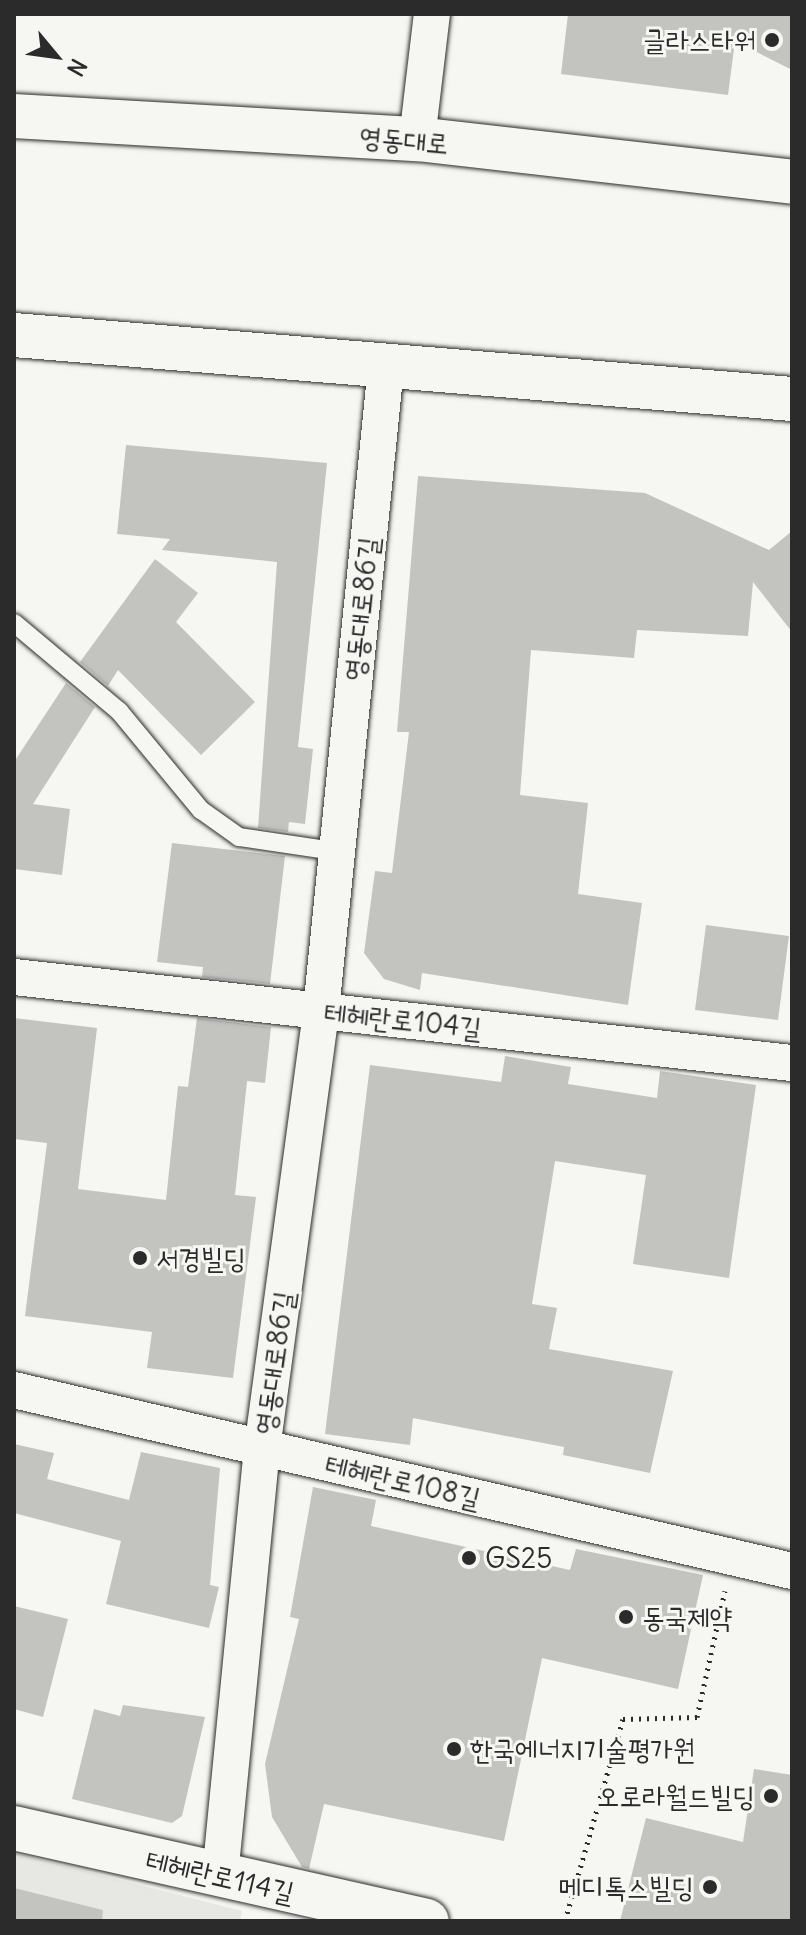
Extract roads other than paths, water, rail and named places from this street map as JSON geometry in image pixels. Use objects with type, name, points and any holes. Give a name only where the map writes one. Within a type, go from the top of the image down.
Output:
[{"type":"main road","name":"영동대로","points":[[14,116],[417,139],[792,182]]},
{"type":"main road","points":[[14,335],[792,399]]},
{"type":"main road","name":"테헤란로114길","points":[[14,1828],[427,1921]]},
{"type":"street","points":[[417,139],[432,14]]},
{"type":"street","name":"영동대로86길","points":[[220,1876],[262,1449],[321,1011],[334,851],[386,367]]},
{"type":"street","name":"테헤란로104길","points":[[14,977],[792,1063]]},
{"type":"street","name":"테헤란로108길","points":[[14,1390],[792,1571]]},
{"type":"lane","points":[[14,623],[119,711],[201,810],[239,837],[334,851]]},
{"type":"place","name":"글라스타워","points":[[772,40]]},
{"type":"place","name":"서경빌딩","points":[[140,1258]]},
{"type":"place","name":"GS25","points":[[469,1558]]},
{"type":"place","name":"동국제약","points":[[626,1617]]},
{"type":"place","name":"한국에너지기술평가원","points":[[454,1749]]},
{"type":"place","name":"오로라월드빌딩","points":[[771,1796]]},
{"type":"place","name":"메디톡스빌딩","points":[[710,1887]]}]
